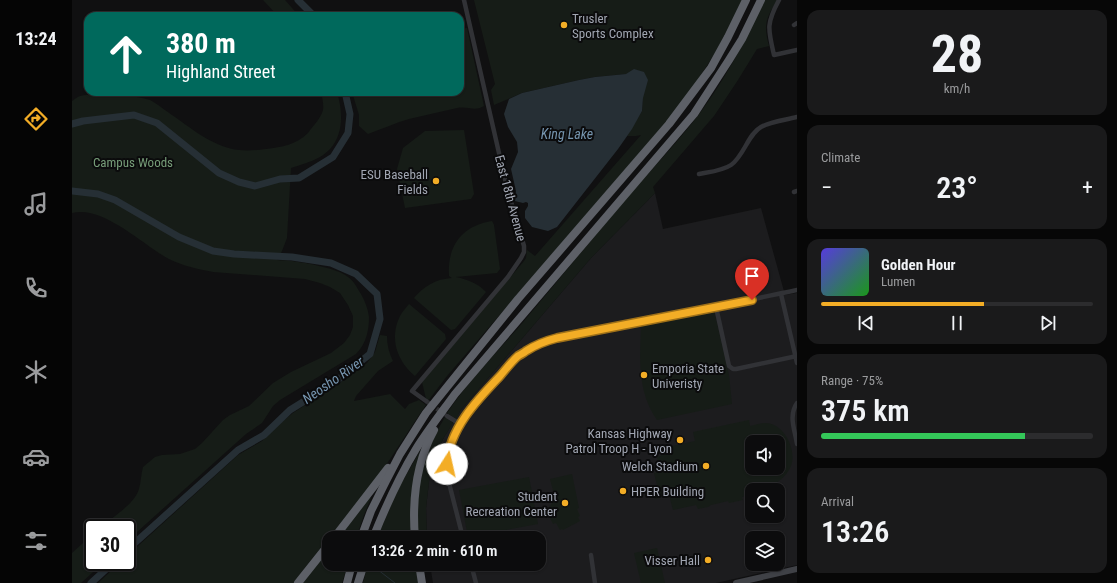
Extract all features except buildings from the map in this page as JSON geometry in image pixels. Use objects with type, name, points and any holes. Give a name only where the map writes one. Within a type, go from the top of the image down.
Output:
[{"type":"highway","points":[[364,531],[374,505],[400,454],[426,413],[513,305],[669,124],[711,68],[746,0]]},
{"type":"highway","points":[[376,531],[385,508],[416,450],[450,401],[573,254],[694,114],[730,60],[761,0]]},
{"type":"highway","points":[[414,531],[413,519],[418,476],[429,439],[450,401]]},
{"type":"highway","points":[[340,531],[400,454]]},
{"type":"highway","points":[[298,583],[322,553]]},
{"type":"highway","points":[[347,583],[350,571]]},
{"type":"highway","points":[[358,583],[362,571]]},
{"type":"highway","points":[[420,571],[422,583]]},
{"type":"main road","points":[[736,583],[797,569]]},
{"type":"street","name":"East 18th Avenue","points":[[426,401],[412,391],[508,277],[524,252],[506,188],[464,0]]},
{"type":"street","points":[[779,0],[770,18],[769,25],[769,33],[774,55],[797,50]]},
{"type":"street","points":[[699,174],[730,166],[735,162],[753,135],[761,127],[797,117]]},
{"type":"street","points":[[461,531],[448,479],[447,464],[450,447],[460,424],[485,392],[519,355],[544,341],[797,290]]},
{"type":"street","points":[[781,294],[797,363]]},
{"type":"street","points":[[716,307],[729,366],[736,369],[796,356]]},
{"type":"street","points":[[797,403],[792,413],[793,429],[797,444]]},
{"type":"street","points":[[447,416],[460,424]]},
{"type":"street","points":[[591,555],[595,583]]},
{"type":"street","points":[[473,571],[476,583]]},
{"type":"shaded area","name":"Emporia State Univeristy","points":[[655,193],[663,229],[761,208],[785,295],[797,293],[797,565],[785,568],[785,531],[745,531],[745,571],[770,571],[716,583],[433,583],[431,571],[546,571],[546,531],[427,531],[426,508],[430,473],[443,439],[460,411],[591,258]]},
{"type":"green space","points":[[263,0],[285,0],[296,12],[274,12]]},
{"type":"green space","points":[[474,0],[742,0],[717,50],[688,95],[674,113],[447,376],[428,401],[426,399],[422,382],[524,261],[527,250],[535,256],[641,135],[627,136],[642,111],[643,98],[626,74],[595,77],[522,93],[494,105],[491,90],[495,84]]},
{"type":"green space","points":[[764,0],[777,0],[770,12],[766,27],[769,46],[757,49],[714,116],[653,187],[655,193],[591,258],[460,411],[456,419],[447,413],[472,380],[519,327],[704,108],[732,63]]},
{"type":"green space","points":[[464,28],[467,28],[484,106],[477,109],[457,108],[415,118],[399,122],[368,134],[359,126],[359,115],[353,96],[464,96]]},
{"type":"green space","name":"Campus Woods","points":[[84,95],[132,96],[144,98],[150,100],[197,133],[213,142],[230,149],[239,150],[266,149],[294,143],[308,133],[319,119],[323,110],[322,96],[338,96],[341,110],[338,136],[328,151],[320,157],[291,168],[287,238],[277,260],[321,266],[337,271],[350,279],[361,294],[368,311],[369,317],[365,342],[356,354],[280,400],[273,406],[262,423],[246,434],[136,533],[136,519],[111,519],[128,505],[136,495],[140,486],[143,467],[155,457],[180,454],[195,449],[223,420],[249,406],[273,383],[291,372],[331,353],[344,343],[350,335],[353,327],[353,316],[340,293],[320,283],[305,279],[213,272],[180,264],[159,253],[109,220],[84,212],[72,213],[72,101],[77,97]]},
{"type":"green space","name":"ESU Baseball Fields","points":[[464,130],[474,194],[471,199],[405,208],[397,169],[403,148],[425,131]]},
{"type":"green space","points":[[492,221],[494,225],[500,269],[497,273],[456,277],[472,282],[486,292],[455,329],[451,330],[414,298],[431,284],[452,278],[449,276],[449,266],[454,247],[458,240],[464,233],[472,228]]},
{"type":"green space","points":[[409,304],[445,334],[446,339],[415,376],[399,356],[395,341],[397,324],[401,314]]},
{"type":"green space","points":[[714,310],[729,375],[732,404],[657,420],[646,398],[643,386],[640,362],[641,325]]},
{"type":"green space","points":[[380,335],[387,336],[388,349],[393,361],[378,371],[356,396],[354,401],[390,394],[405,409],[409,404],[419,400],[426,405],[377,478],[335,531],[322,531],[322,547],[294,583],[98,583],[111,571],[136,571],[136,548],[238,455],[262,441],[293,413],[350,376],[367,363],[375,352]]},
{"type":"green space","points":[[445,417],[453,423],[443,439],[430,473],[426,508],[427,531],[417,531],[418,491],[425,459],[437,431]]},
{"type":"green space","name":"Welch Stadium","points":[[749,420],[750,426],[763,423],[772,424],[778,427],[785,435],[745,435],[745,475],[785,475],[775,483],[745,483],[745,496],[742,497],[743,500],[729,503],[728,501],[698,509],[696,505],[673,510],[669,495],[655,499],[654,494],[659,493],[654,473],[660,471],[657,457],[661,456],[659,449],[695,441],[693,432]]},
{"type":"green space","name":"Welch Stadium","points":[[785,435],[792,452],[791,466],[785,475]]},
{"type":"green space","points":[[424,444],[414,531],[380,531],[398,489]]},
{"type":"green space","name":"Student Recreation Center","points":[[572,474],[579,508],[577,509],[580,516],[578,517],[580,521],[563,530],[560,530],[556,523],[553,524],[548,514],[549,507],[553,502],[552,500],[555,498],[550,479]]},
{"type":"green space","points":[[529,477],[538,524],[500,531],[467,531],[459,490]]},
{"type":"green space","points":[[369,497],[371,498],[358,531],[342,531]]},
{"type":"green space","points":[[84,542],[84,571],[94,571],[81,583],[72,583],[72,553]]},
{"type":"green space","points":[[657,548],[665,583],[641,583],[634,553]]},
{"type":"green space","points":[[322,556],[322,571],[346,571],[342,583],[301,583]]},
{"type":"green space","points":[[366,571],[418,571],[420,583],[363,583]]},
{"type":"water","name":"King Lake","points":[[634,69],[644,72],[648,80],[643,98],[642,111],[632,129],[557,227],[548,231],[532,227],[525,218],[525,211],[528,203],[515,201],[516,191],[511,169],[518,152],[517,142],[508,127],[504,114],[509,99],[522,93],[579,80],[626,74]]},
{"type":"waterway","name":"Neosho River","points":[[298,0],[310,12]]},
{"type":"waterway","name":"Neosho River","points":[[72,124],[83,121],[134,115],[157,123],[219,173],[239,182],[255,186],[280,179],[299,178],[333,157],[348,133],[350,114],[346,96]]},
{"type":"waterway","name":"Neosho River","points":[[72,191],[98,194],[115,200],[179,237],[213,251],[234,254],[292,257],[331,263],[356,274],[377,294],[380,319],[370,354],[335,382],[290,410],[264,435],[238,450],[136,542]]},
{"type":"waterway","name":"Neosho River","points":[[91,583],[104,571]]},
{"type":"waterway","points":[[379,571],[395,583]]},
{"type":"tunnel","points":[[426,401],[447,416]]},
{"type":"place","name":"Trusler Sports Complex","points":[[564,25]]},
{"type":"place","name":"ESU Baseball Fields","points":[[436,181]]},
{"type":"place","name":"Emporia State Univeristy","points":[[644,375]]},
{"type":"place","name":"Kansas Highway Patrol Troop H - Lyon","points":[[680,440]]},
{"type":"place","name":"Welch Stadium","points":[[706,466]]},
{"type":"place","name":"HPER Building","points":[[623,491]]},
{"type":"place","name":"Student Recreation Center","points":[[565,503]]},
{"type":"place","name":"Visser Hall","points":[[708,560]]},
{"type":"route","points":[[447,464],[450,447],[460,424],[485,392],[519,355],[534,346],[544,341],[557,338],[752,300]]}]
